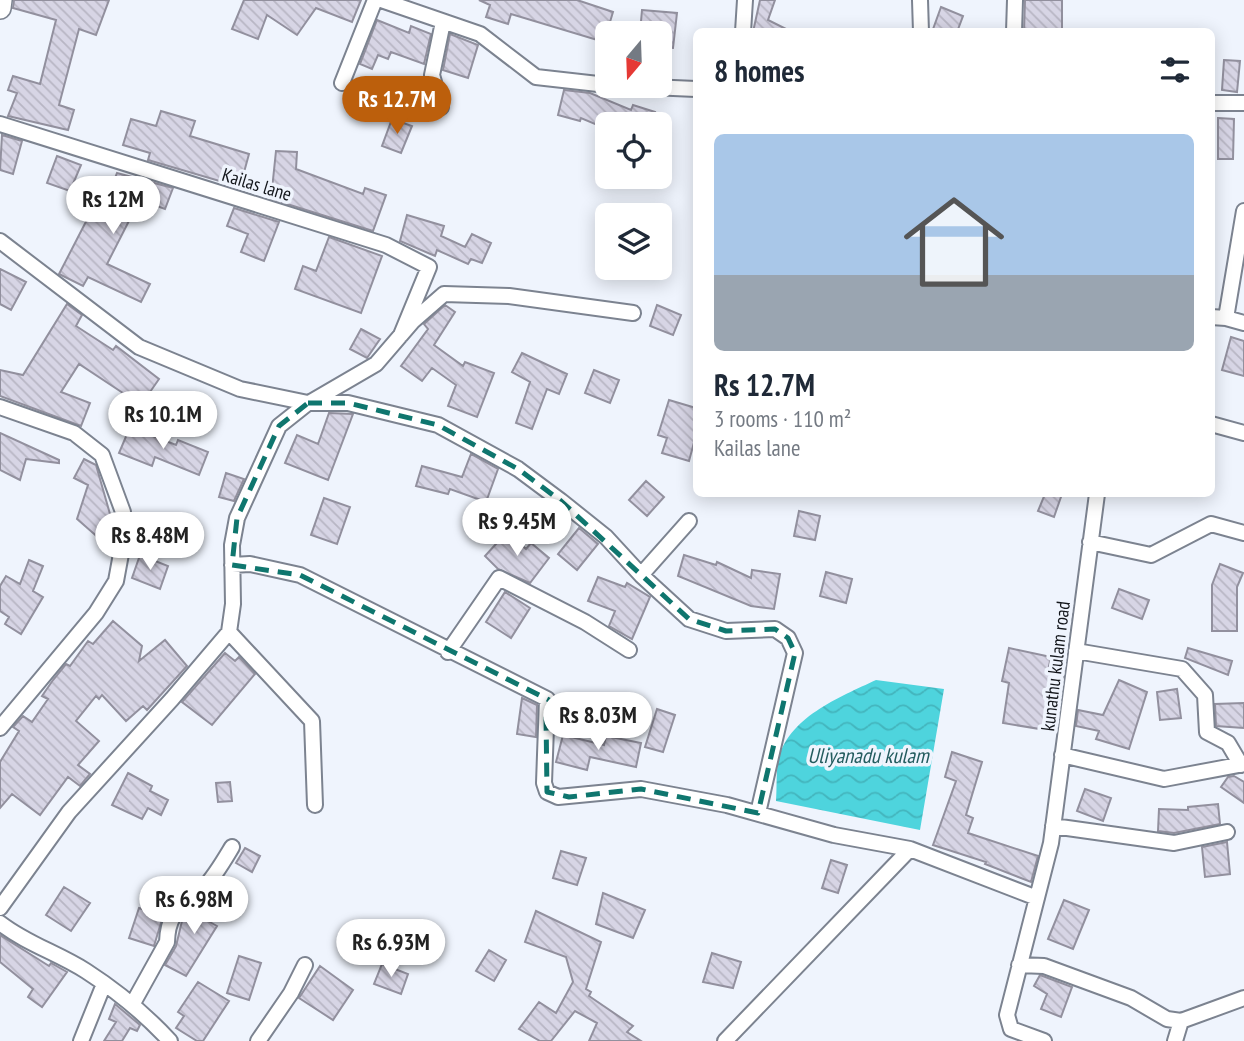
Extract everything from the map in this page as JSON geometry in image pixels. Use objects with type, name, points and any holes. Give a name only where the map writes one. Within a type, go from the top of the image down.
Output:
[{"type":"main road","points":[[0,8],[1,0]]},
{"type":"street","points":[[342,83],[375,0]]},
{"type":"street","points":[[381,0],[480,34],[536,77],[595,84]]},
{"type":"street","points":[[743,28],[745,0]]},
{"type":"street","points":[[920,0],[921,28]]},
{"type":"street","points":[[1014,28],[1015,0]]},
{"type":"street","points":[[441,107],[432,75],[443,22]]},
{"type":"street","points":[[672,88],[693,89]]},
{"type":"street","points":[[1215,103],[1244,103]]},
{"type":"street","name":"Kailas lane","points":[[0,124],[386,245],[429,267],[401,335]]},
{"type":"street","points":[[1244,211],[1219,317],[1244,323]]},
{"type":"street","points":[[0,242],[139,348],[240,389],[308,403],[348,403],[438,425],[518,469],[606,537],[676,609],[706,627],[726,631],[775,629],[788,638],[795,653],[758,813]]},
{"type":"street","points":[[0,908],[69,812],[229,632],[237,518],[279,426],[308,403],[376,365],[401,335],[444,295],[509,296],[633,313]]},
{"type":"street","points":[[0,407],[74,433],[102,455],[123,512],[123,543],[116,581],[96,614],[0,728]]},
{"type":"street","points":[[1215,425],[1244,433]]},
{"type":"street","name":"kunathu kulam road","points":[[1044,1041],[1015,1032],[1008,1026],[1007,1015],[1051,843],[1097,497]]},
{"type":"street","points":[[641,575],[688,521]]},
{"type":"street","points":[[1090,542],[1152,555],[1211,524],[1244,533]]},
{"type":"street","points":[[232,565],[250,564],[299,575],[360,603],[448,652],[547,699],[544,783],[547,792],[558,797],[641,789],[758,813],[834,835],[910,849],[1037,898]]},
{"type":"street","points":[[448,652],[499,578],[585,622],[629,650]]},
{"type":"street","points":[[229,632],[312,721],[315,805]]},
{"type":"street","points":[[1062,755],[1164,779],[1243,765],[1227,743],[1206,732],[1205,695],[1182,669],[1076,651]]},
{"type":"street","points":[[1053,826],[1174,843],[1227,832]]},
{"type":"street","points":[[132,1005],[167,942],[168,930],[177,907],[200,892],[216,874],[232,847]]},
{"type":"street","points":[[725,1041],[910,849]]},
{"type":"street","points":[[0,923],[35,947],[84,970],[132,1005],[170,1041]]},
{"type":"street","points":[[258,1041],[291,993],[305,965]]},
{"type":"street","points":[[1019,965],[1044,966],[1131,998],[1167,1019],[1181,1021],[1244,998]]},
{"type":"street","points":[[81,1041],[104,984]]},
{"type":"street","points":[[1175,1041],[1181,1021]]},
{"type":"highlighted area","points":[[308,403],[348,403],[438,425],[518,469],[561,501],[689,619],[726,631],[775,629],[788,638],[795,653],[758,813],[641,789],[569,797],[547,792],[546,715],[553,702],[300,575],[232,565],[237,518],[279,426]]},
{"type":"water","name":"Uliyanadu kulam","points":[[876,680],[944,689],[920,830],[776,801],[778,762],[792,733],[816,711]]},
{"type":"building","points":[[14,0],[109,0],[96,35],[79,29],[59,105],[74,110],[68,130],[8,116],[17,93],[8,90],[13,76],[40,84],[56,20],[13,8]]},
{"type":"building","points":[[244,0],[361,0],[352,22],[316,8],[297,35],[267,15],[258,39],[232,29]]},
{"type":"building","points":[[479,0],[577,0],[613,12],[610,21],[595,21],[595,39],[511,14],[508,24],[486,17],[490,5]]},
{"type":"building","points":[[760,0],[775,0],[768,20],[784,28],[754,28]]},
{"type":"building","points":[[1025,0],[1062,0],[1062,28],[1024,28]]},
{"type":"building","points":[[941,7],[963,16],[958,28],[933,28]]},
{"type":"building","points":[[642,10],[677,13],[673,48],[672,21],[641,21]]},
{"type":"building","points":[[377,20],[409,33],[411,26],[431,34],[424,64],[391,52],[388,59],[378,55],[372,69],[360,64]]},
{"type":"building","points":[[450,34],[478,45],[468,78],[443,70]]},
{"type":"building","points":[[1224,60],[1240,61],[1237,92],[1222,90]]},
{"type":"building","points":[[564,90],[590,93],[595,98],[602,98],[631,110],[633,105],[655,112],[595,112],[595,124],[581,118],[580,121],[558,115]]},
{"type":"building","points":[[161,111],[195,121],[190,136],[249,154],[240,187],[148,160],[150,153],[123,145],[131,119],[156,126]]},
{"type":"building","points":[[1218,118],[1234,119],[1233,159],[1218,159]]},
{"type":"building","points":[[392,119],[412,126],[401,153],[382,146]]},
{"type":"building","points":[[2,135],[22,141],[13,174],[0,170]]},
{"type":"building","points":[[276,151],[297,152],[296,169],[363,194],[365,188],[386,195],[373,231],[271,199]]},
{"type":"building","points":[[57,156],[81,165],[70,191],[47,183]]},
{"type":"building","points":[[117,173],[173,188],[165,209],[143,201],[138,215],[133,213],[107,264],[150,284],[141,302],[88,277],[83,286],[59,274],[92,210],[101,215]]},
{"type":"building","points":[[234,208],[279,222],[264,261],[241,252],[248,234],[227,226]]},
{"type":"building","points":[[407,215],[444,226],[441,236],[465,247],[472,234],[491,243],[482,263],[471,259],[468,264],[437,250],[435,256],[400,241]]},
{"type":"building","points":[[329,237],[382,256],[361,313],[295,289],[303,266],[316,271]]},
{"type":"building","points":[[0,269],[26,282],[11,310],[0,304]]},
{"type":"building","points":[[67,304],[82,315],[76,326],[113,350],[116,346],[159,379],[141,405],[79,364],[61,392],[90,403],[81,426],[0,396],[0,370],[23,375]]},
{"type":"building","points":[[445,305],[455,312],[434,345],[463,366],[465,362],[494,373],[477,417],[448,406],[456,385],[432,368],[422,381],[401,366],[428,329],[424,324]]},
{"type":"building","points":[[657,305],[681,315],[673,335],[650,326]]},
{"type":"building","points":[[361,329],[380,339],[367,358],[350,349]]},
{"type":"building","points":[[1231,337],[1244,341],[1244,376],[1222,370]]},
{"type":"building","points":[[522,353],[567,374],[559,394],[547,389],[532,429],[516,423],[530,382],[512,372]]},
{"type":"building","points":[[594,370],[619,380],[610,403],[585,393]]},
{"type":"building","points":[[669,400],[693,407],[693,446],[689,461],[662,453],[667,438],[658,435]]},
{"type":"building","points":[[329,413],[353,414],[328,480],[285,463],[297,435],[318,444]]},
{"type":"building","points":[[130,427],[176,445],[178,440],[208,452],[199,475],[155,457],[152,466],[119,453]]},
{"type":"building","points":[[0,433],[59,460],[59,463],[26,459],[20,480],[0,470]]},
{"type":"building","points":[[471,454],[498,469],[486,502],[450,489],[448,494],[416,486],[422,466],[462,477]]},
{"type":"building","points":[[84,459],[96,465],[110,514],[113,531],[109,547],[77,519],[88,485],[74,478]]},
{"type":"building","points":[[226,473],[244,479],[234,501],[219,497]]},
{"type":"building","points":[[646,481],[664,497],[647,516],[629,500]]},
{"type":"building","points":[[1044,497],[1061,497],[1054,517],[1038,511]]},
{"type":"building","points":[[324,498],[350,507],[337,544],[311,535]]},
{"type":"building","points":[[799,511],[820,516],[815,540],[794,536]]},
{"type":"building","points":[[579,528],[598,544],[577,570],[558,554]]},
{"type":"building","points":[[507,532],[526,549],[531,543],[549,558],[530,583],[498,569],[485,556]]},
{"type":"building","points":[[140,555],[168,566],[160,589],[132,578]]},
{"type":"building","points":[[684,555],[716,565],[717,562],[751,578],[752,570],[780,574],[774,609],[751,606],[678,576]]},
{"type":"building","points":[[29,560],[43,566],[33,591],[43,597],[21,634],[5,624],[9,617],[0,611],[0,586],[6,576],[20,584]]},
{"type":"building","points":[[1220,564],[1243,573],[1237,587],[1237,631],[1212,631],[1212,585]]},
{"type":"building","points":[[826,572],[852,579],[846,603],[820,596]]},
{"type":"building","points":[[598,577],[625,587],[627,583],[650,597],[632,639],[609,626],[615,611],[588,601]]},
{"type":"building","points":[[1119,589],[1149,600],[1142,619],[1112,608]]},
{"type":"building","points":[[505,592],[530,608],[511,638],[486,622]]},
{"type":"building","points":[[113,621],[142,646],[139,661],[165,640],[187,666],[147,710],[143,706],[126,721],[102,695],[99,699],[96,696],[76,721],[99,741],[78,765],[90,774],[80,786],[68,777],[40,815],[12,794],[0,808],[0,762],[19,731],[13,727],[23,716],[32,722],[48,699],[42,696],[53,680],[66,664],[70,666],[88,641],[93,644]]},
{"type":"building","points":[[1009,648],[1051,657],[1049,666],[1064,669],[1057,721],[1054,721],[1052,731],[1003,723],[1009,683],[1002,681]]},
{"type":"building","points":[[1188,648],[1232,661],[1228,675],[1185,658]]},
{"type":"building","points":[[225,653],[235,661],[239,657],[255,674],[212,725],[182,702]]},
{"type":"building","points":[[1119,680],[1147,692],[1129,749],[1096,739],[1099,731],[1076,726],[1078,710],[1103,715]]},
{"type":"building","points":[[1177,689],[1181,718],[1160,720],[1157,692]]},
{"type":"building","points":[[522,698],[537,705],[536,737],[517,734]]},
{"type":"building","points":[[1244,703],[1244,728],[1216,726],[1215,704]]},
{"type":"building","points":[[657,709],[675,715],[663,752],[645,747]]},
{"type":"building","points":[[563,735],[604,745],[606,736],[641,743],[636,767],[590,757],[587,770],[556,762]]},
{"type":"building","points":[[952,752],[982,762],[966,815],[973,818],[968,833],[1038,856],[1031,882],[985,864],[986,862],[933,845],[956,781],[945,777]]},
{"type":"building","points":[[128,773],[152,786],[150,791],[168,800],[161,815],[148,808],[142,819],[112,805]]},
{"type":"building","points":[[1234,776],[1244,782],[1244,803],[1221,787],[1228,777]]},
{"type":"building","points":[[230,782],[232,801],[218,802],[216,783]]},
{"type":"building","points":[[1085,789],[1111,798],[1103,821],[1077,811]]},
{"type":"building","points":[[1218,804],[1220,824],[1174,833],[1158,831],[1159,809],[1188,810],[1188,807]]},
{"type":"building","points":[[1227,842],[1230,874],[1205,877],[1202,847]]},
{"type":"building","points":[[245,848],[260,856],[252,872],[236,863]]},
{"type":"building","points":[[561,851],[586,858],[577,885],[553,878]]},
{"type":"building","points":[[831,860],[847,865],[838,893],[822,888]]},
{"type":"building","points":[[64,887],[90,903],[71,931],[46,915]]},
{"type":"building","points":[[213,893],[222,899],[208,921],[217,926],[186,976],[165,965],[176,946],[182,921]]},
{"type":"building","points":[[603,893],[645,910],[633,938],[596,924]]},
{"type":"building","points":[[1064,900],[1089,910],[1073,949],[1048,939]]},
{"type":"building","points":[[139,908],[163,916],[154,946],[129,938]]},
{"type":"building","points":[[536,911],[601,942],[586,989],[591,992],[589,996],[633,1026],[627,1032],[641,1041],[589,1041],[597,1023],[575,1011],[551,1041],[540,1041],[519,1029],[539,1002],[556,1013],[573,982],[566,957],[525,942]]},
{"type":"building","points":[[0,935],[49,966],[51,963],[67,972],[42,1007],[28,997],[33,989],[0,962]]},
{"type":"building","points":[[489,950],[506,960],[494,981],[476,971]]},
{"type":"building","points":[[712,953],[741,962],[733,988],[703,982]]},
{"type":"building","points":[[239,956],[261,963],[249,1000],[227,993]]},
{"type":"building","points":[[382,964],[408,974],[401,994],[374,984]]},
{"type":"building","points":[[320,966],[353,990],[333,1020],[299,998]]},
{"type":"building","points":[[1040,975],[1072,987],[1061,1017],[1041,1009],[1047,994],[1034,986]]},
{"type":"building","points":[[198,982],[229,1001],[203,1041],[197,1041],[176,1028],[184,1016],[178,1012]]},
{"type":"building","points":[[115,1004],[140,1025],[137,1031],[130,1028],[122,1041],[104,1041],[116,1022],[109,1019]]}]
